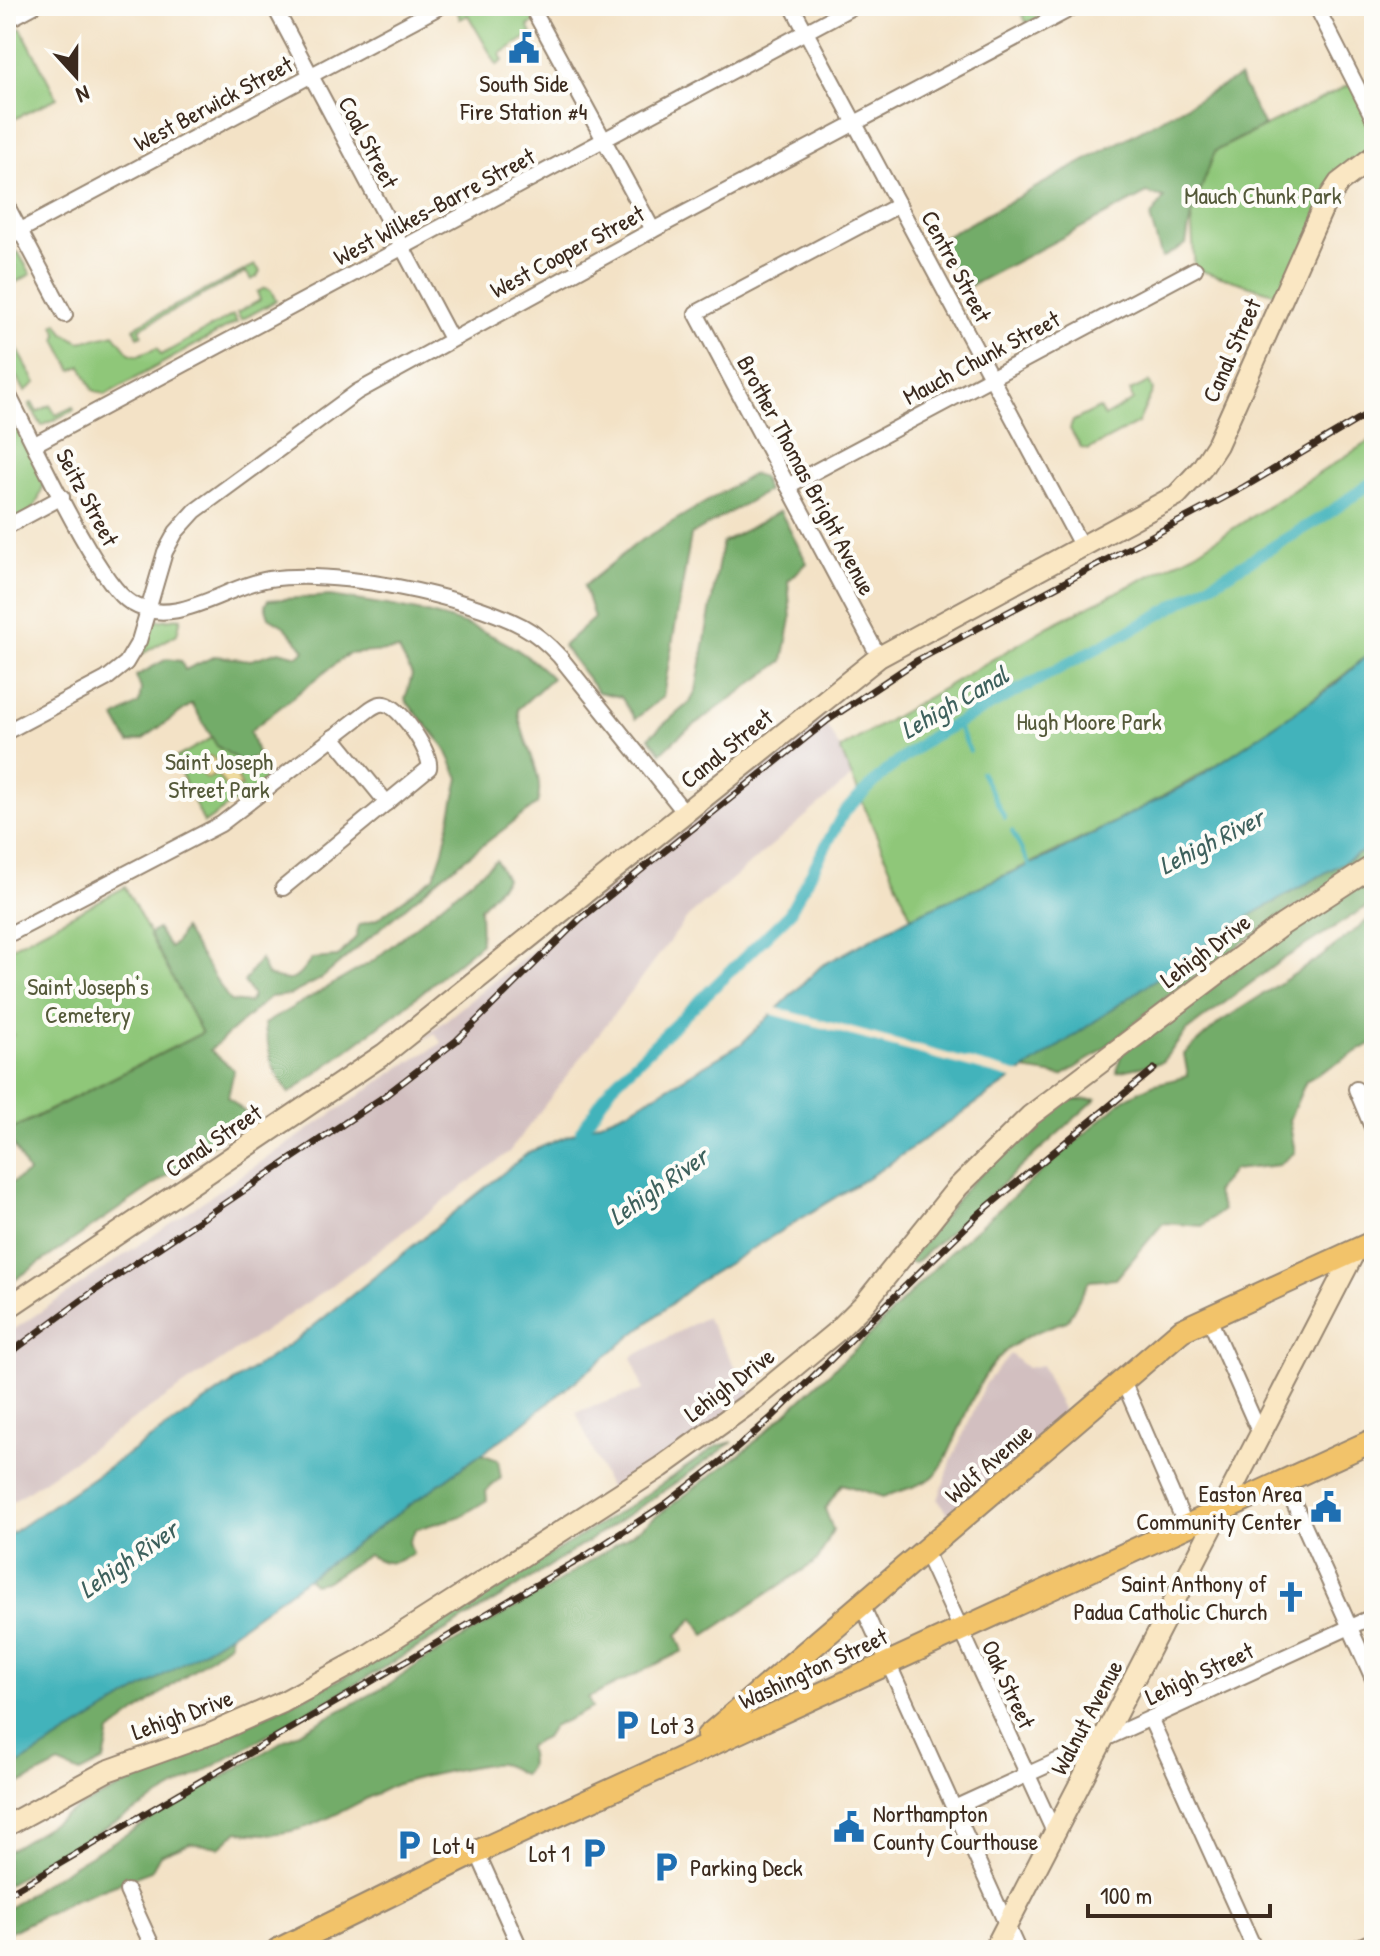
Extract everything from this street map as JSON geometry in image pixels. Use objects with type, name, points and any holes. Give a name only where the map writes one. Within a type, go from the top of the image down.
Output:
[{"type":"main road","name":"Wolf Avenue","points":[[682,1757],[1182,1330],[1365,1246]]},
{"type":"main road","name":"Washington Street","points":[[278,1950],[477,1852],[1374,1440]]},
{"type":"main road","points":[[762,1690],[761,1697],[770,1716]]},
{"type":"street","points":[[6,21],[34,6]]},
{"type":"street","name":"Coal Street","points":[[274,6],[451,339]]},
{"type":"street","name":"West Berwick Street","points":[[6,238],[441,6]]},
{"type":"street","points":[[531,6],[653,230]]},
{"type":"street","name":"Centre Street","points":[[792,6],[1082,547]]},
{"type":"street","name":"West Wilkes-Barre Street","points":[[35,444],[854,6]]},
{"type":"street","name":"West Cooper Street","points":[[6,732],[117,671],[137,646],[165,552],[176,532],[195,511],[339,404],[451,339],[855,123],[1058,10],[1076,6]]},
{"type":"street","points":[[1316,6],[1374,120]]},
{"type":"street","name":"Canal Street","points":[[6,1309],[365,1069],[879,657],[1169,501],[1202,468],[1221,436],[1323,207],[1345,177],[1374,156]]},
{"type":"street","points":[[6,204],[65,315]]},
{"type":"street","name":"Brother Thomas Bright Avenue","points":[[879,657],[696,313],[899,205]]},
{"type":"street","name":"Mauch Chunk Street","points":[[788,486],[1195,269]]},
{"type":"street","name":"Seitz Street","points":[[6,390],[110,583],[127,601],[147,610]]},
{"type":"street","points":[[6,527],[62,497]]},
{"type":"street","points":[[147,610],[189,608],[259,581],[314,577],[421,593],[515,623],[538,637],[560,657],[686,814]]},
{"type":"street","points":[[6,936],[203,835],[373,707],[387,704],[397,711],[426,750],[430,760],[427,770],[283,888]]},
{"type":"street","points":[[333,737],[387,803]]},
{"type":"street","name":"Lehigh Drive","points":[[12,1824],[107,1771],[213,1733],[283,1702],[362,1659],[661,1467],[754,1400],[836,1332],[865,1303],[958,1187],[1030,1116],[1282,925],[1374,865]]},
{"type":"street","points":[[1356,1089],[1374,1132]]},
{"type":"street","name":"Walnut Avenue","points":[[994,1950],[1261,1436],[1365,1246]]},
{"type":"street","points":[[1208,1316],[1261,1436]]},
{"type":"street","points":[[1123,1381],[1186,1526]]},
{"type":"street","points":[[1284,1481],[1374,1681]]},
{"type":"street","name":"Oak Street","points":[[925,1551],[1055,1834]]},
{"type":"street","points":[[862,1605],[1018,1950]]},
{"type":"street","name":"Lehigh Street","points":[[954,1808],[1374,1616]]},
{"type":"street","points":[[1151,1720],[1255,1950]]},
{"type":"street","points":[[477,1852],[521,1950]]},
{"type":"street","points":[[127,1891],[154,1950]]},
{"type":"street","points":[[1352,1950],[1374,1940]]},
{"type":"shaded area","points":[[822,718],[855,774],[688,917],[509,1152],[327,1289],[6,1506],[6,1335],[401,1067],[442,1043],[435,1033],[416,1044]]},
{"type":"shaded area","points":[[706,1317],[753,1397],[614,1499],[576,1412],[643,1390],[632,1357]]},
{"type":"shaded area","points":[[1010,1354],[1027,1368],[1042,1365],[1066,1418],[951,1519],[938,1500],[951,1462],[986,1383]]},
{"type":"green space","points":[[470,6],[531,6],[538,20],[528,26],[532,34],[500,54],[503,61],[497,65],[468,15],[460,19],[458,13],[468,8],[472,10]]},
{"type":"green space","points":[[1017,6],[1044,6],[1047,13],[1027,23]]},
{"type":"green space","points":[[21,28],[57,98],[6,123],[6,36]]},
{"type":"green space","points":[[1239,77],[1264,126],[1215,151],[1191,216],[1186,244],[1162,258],[1150,218],[1164,198],[1147,193],[970,286],[947,261],[941,239]]},
{"type":"green space","name":"Mauch Chunk Park","points":[[1355,82],[1374,120],[1374,156],[1329,196],[1283,296],[1195,269],[1191,216],[1215,151]]},
{"type":"green space","points":[[18,252],[31,274],[11,285],[6,281],[6,271],[15,268],[12,255]]},
{"type":"green space","points":[[255,265],[260,271],[257,277],[251,280],[246,272],[140,328],[142,335],[138,337],[134,328],[137,325]]},
{"type":"green space","points":[[265,288],[271,290],[276,301],[241,320],[237,313],[260,300],[257,292]]},
{"type":"green space","points":[[233,315],[237,322],[105,395],[93,390],[81,366],[72,370],[56,340],[58,335],[54,325],[58,323],[64,333],[80,342],[114,334],[129,353],[138,356],[157,348],[161,355]]},
{"type":"green space","points":[[6,328],[36,383],[25,391],[6,360]]},
{"type":"green space","points":[[1149,382],[1153,390],[1138,423],[1088,450],[1081,448],[1070,429],[1073,421],[1099,408],[1104,417],[1133,400],[1130,391]]},
{"type":"green space","points":[[6,390],[45,476],[33,508],[6,527]]},
{"type":"green space","points":[[32,403],[37,412],[50,405],[56,415],[73,407],[74,410],[42,426],[29,404]]},
{"type":"green space","name":"Hugh Moore Park","points":[[1374,438],[1374,649],[1268,732],[1211,768],[1034,862],[911,917],[840,749],[1049,626],[1195,553]]},
{"type":"green space","points":[[753,474],[762,477],[767,491],[691,535],[663,697],[635,719],[621,697],[598,692],[563,646],[594,618],[584,586],[637,543]]},
{"type":"green space","points":[[780,511],[807,563],[788,581],[791,619],[783,661],[678,737],[661,753],[649,737],[690,702],[696,691],[722,543]]},
{"type":"green space","points":[[330,596],[419,611],[477,629],[529,658],[552,678],[518,709],[539,781],[537,804],[441,877],[321,979],[290,995],[270,997],[210,1050],[234,1070],[228,1097],[251,1118],[6,1286],[6,1186],[28,1173],[7,1132],[202,1033],[149,934],[157,929],[170,948],[183,929],[230,1001],[249,1003],[253,996],[244,982],[260,959],[267,975],[283,980],[293,979],[312,959],[338,957],[356,937],[359,925],[377,919],[434,877],[459,778],[444,746],[405,700],[412,675],[399,650],[348,654],[250,731],[258,756],[242,762],[217,746],[192,704],[143,739],[129,743],[115,718],[139,703],[141,689],[136,676],[167,659],[181,661],[185,670],[215,656],[251,660],[279,651],[298,656],[305,650],[285,627],[269,617],[265,605],[268,600]]},
{"type":"green space","points":[[181,618],[177,634],[142,654],[154,621]]},
{"type":"green space","name":"Saint Joseph Street Park","points":[[226,730],[266,780],[204,823],[174,759]]},
{"type":"green space","points":[[1374,845],[1374,856],[1272,922],[1173,992],[1097,1054],[1062,1076],[1023,1070],[1234,925]]},
{"type":"green space","points":[[496,860],[506,879],[480,908],[481,943],[403,1008],[289,1094],[272,1065],[264,1024],[373,961]]},
{"type":"green space","points":[[1374,875],[1374,902],[1279,962],[1187,1031],[1162,1062],[1117,1072],[1121,1053],[1323,906]]},
{"type":"green space","name":"Saint Joseph's Cemetery","points":[[125,887],[202,1033],[6,1132],[6,1039],[13,1035],[6,1021],[6,950]]},
{"type":"green space","points":[[1374,915],[1374,1042],[1306,1081],[1289,1120],[1295,1152],[1279,1165],[1233,1170],[1215,1192],[1223,1210],[1202,1226],[1163,1223],[1116,1279],[1089,1281],[1067,1321],[1026,1337],[998,1358],[978,1387],[949,1453],[929,1480],[883,1497],[842,1484],[825,1509],[833,1530],[818,1560],[705,1635],[694,1618],[677,1635],[683,1651],[588,1698],[592,1708],[552,1727],[545,1738],[528,1746],[529,1766],[522,1774],[499,1764],[447,1772],[395,1785],[321,1822],[302,1828],[261,1834],[238,1831],[220,1847],[190,1843],[160,1855],[151,1871],[73,1900],[6,1934],[6,1910],[41,1885],[286,1739],[389,1685],[421,1662],[541,1593],[642,1527],[748,1448],[866,1339],[948,1254],[1124,1099],[1152,1085],[1188,1076],[1184,1054],[1220,1022],[1321,957]]},
{"type":"green space","points":[[1096,1099],[915,1263],[908,1262],[967,1187],[1061,1100]]},
{"type":"green space","points":[[733,1442],[646,1503],[467,1618],[6,1885],[6,1852],[78,1808],[371,1664],[631,1505],[717,1446]]},
{"type":"green space","points":[[481,1454],[498,1460],[501,1478],[486,1491],[487,1500],[461,1516],[416,1529],[409,1542],[413,1554],[391,1562],[368,1555],[325,1582],[313,1584],[308,1578]]},
{"type":"green space","points":[[230,1634],[230,1642],[110,1732],[104,1761],[80,1773],[59,1764],[6,1791],[6,1772]]},
{"type":"sand","points":[[206,755],[214,758],[221,771],[236,774],[242,787],[226,787],[217,774],[207,779],[195,767]]},
{"type":"water","name":"Lehigh River","points":[[1374,649],[1374,845],[1234,925],[880,1170],[698,1282],[520,1426],[230,1634],[6,1772],[6,1537],[300,1337],[529,1152],[629,1110],[741,1044],[821,966],[911,917],[1058,852],[1193,781],[1333,686]]},
{"type":"pier","points":[[773,1007],[1024,1074],[1015,1080],[767,1013]]},
{"type":"waterway","name":"Lehigh Canal","points":[[581,1131],[612,1086],[789,914],[844,812],[886,771],[931,737],[1159,615],[1326,515],[1374,481]]},
{"type":"waterway","points":[[956,723],[970,751]]},
{"type":"waterway","points":[[981,772],[1005,818]]},
{"type":"waterway","points":[[1012,831],[1029,865]]},
{"type":"railway","points":[[6,1356],[97,1289],[382,1098],[456,1041],[580,919],[828,720],[918,660],[1244,487],[1374,410]]},
{"type":"railway","points":[[6,1895],[589,1554],[667,1503],[770,1419],[980,1213],[1154,1069]]},
{"type":"place","name":"South Side Fire Station #4","points":[[524,48]]},
{"type":"place","name":"Easton Area Community Center","points":[[1326,1507]]},
{"type":"place","name":"Saint Anthony of Padua Catholic Church","points":[[1291,1597]]},
{"type":"place","name":"Lot 3","points":[[627,1725]]},
{"type":"place","name":"Northampton County Courthouse","points":[[849,1827]]},
{"type":"place","name":"Lot 4","points":[[409,1845]]},
{"type":"place","name":"Lot 1","points":[[594,1853]]},
{"type":"place","name":"Parking Deck","points":[[666,1867]]}]
